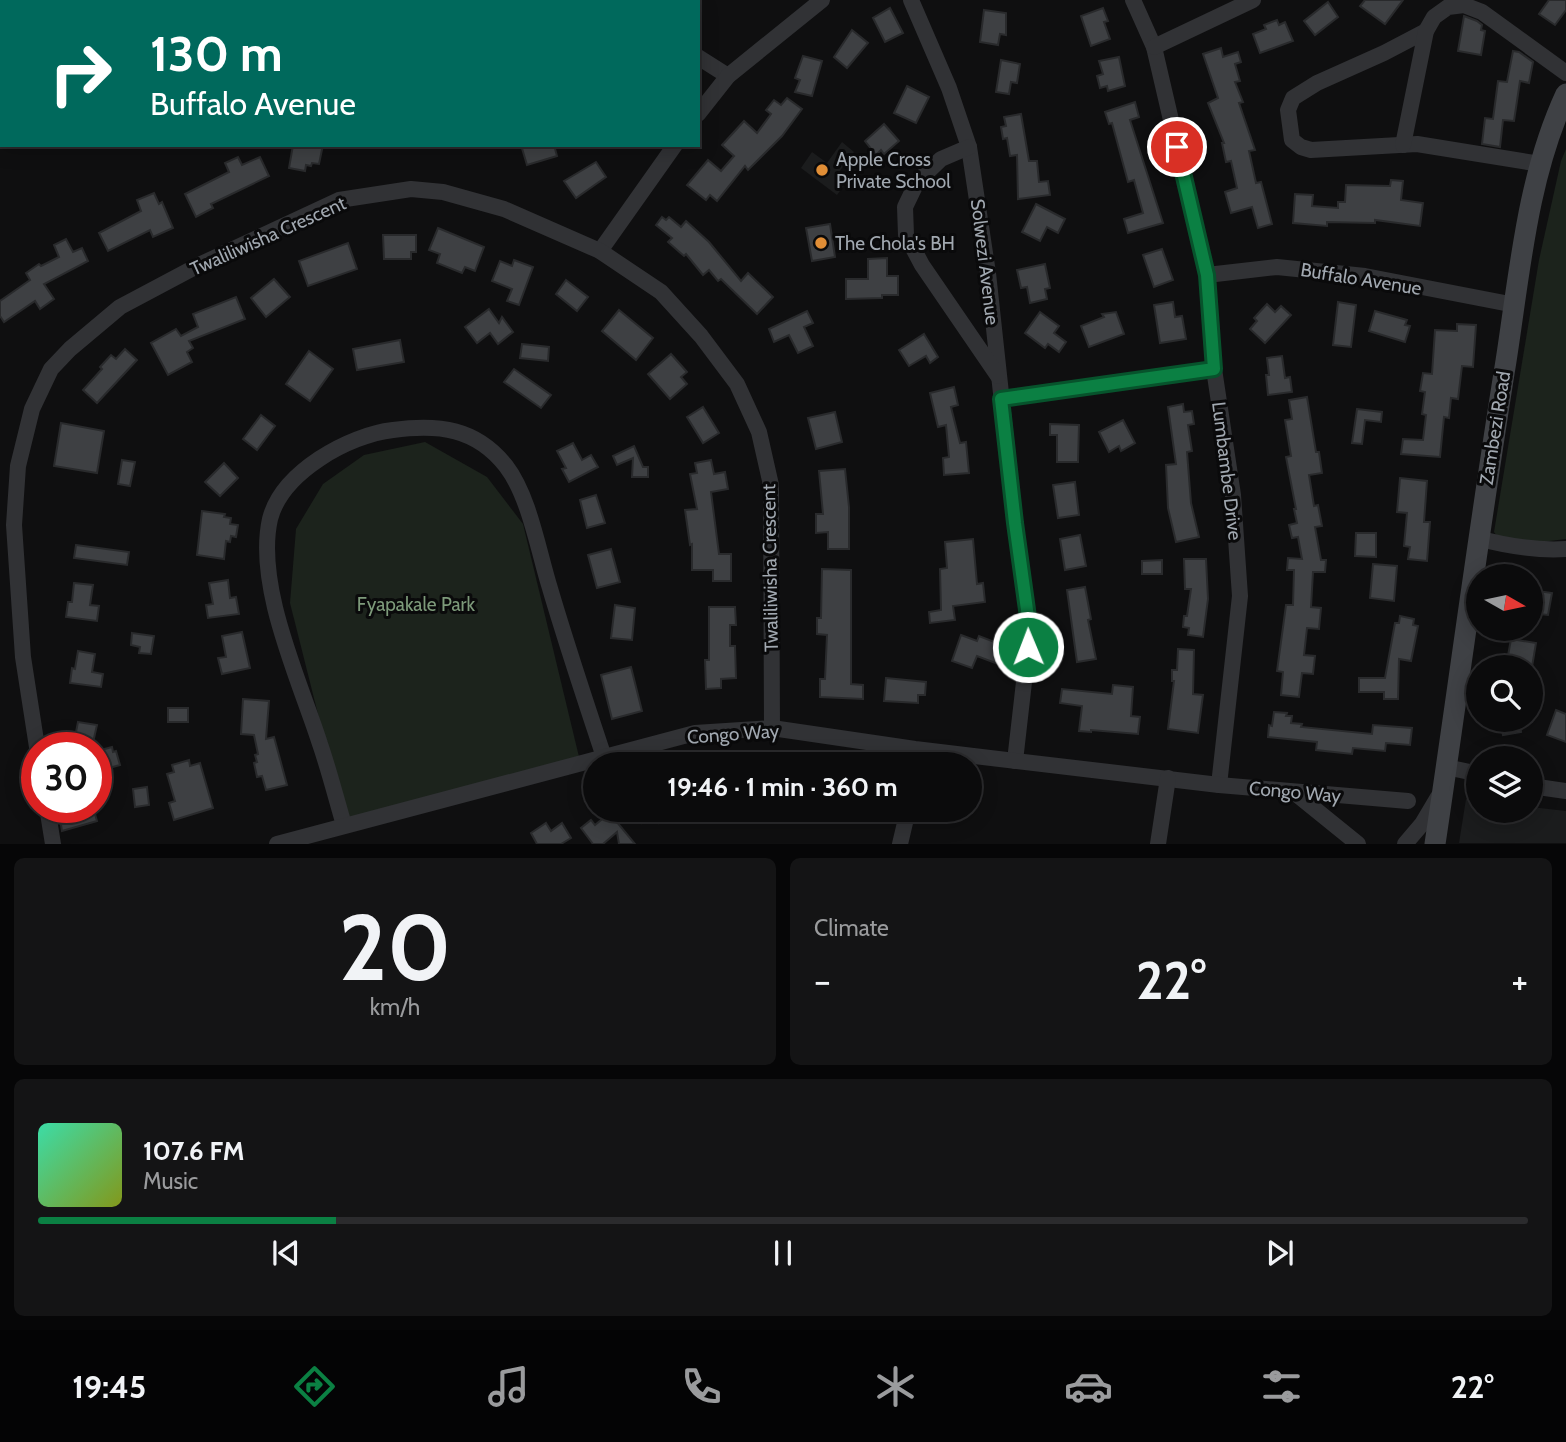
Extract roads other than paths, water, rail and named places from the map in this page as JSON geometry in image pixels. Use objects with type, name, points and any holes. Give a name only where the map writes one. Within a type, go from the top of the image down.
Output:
[{"type":"main road","name":"Zambezi Road","points":[[1435,844],[1477,538],[1526,227],[1540,163],[1566,94]]},
{"type":"street","points":[[700,111],[728,76],[822,0]]},
{"type":"street","name":"Solwezi Avenue","points":[[911,0],[949,88],[969,147],[988,273],[1029,633],[1015,761]]},
{"type":"street","name":"Lumbambe Drive","points":[[1133,0],[1154,47],[1207,275],[1214,369],[1233,495],[1240,596],[1220,785]]},
{"type":"street","points":[[1154,47],[1253,0]]},
{"type":"street","points":[[1403,145],[1426,31],[1434,17],[1448,7],[1464,5],[1482,12],[1566,73]]},
{"type":"street","points":[[1426,31],[1317,83],[1293,98],[1288,110],[1292,140],[1311,150],[1417,144],[1540,163]]},
{"type":"street","points":[[700,58],[728,76]]},
{"type":"street","points":[[600,251],[674,147]]},
{"type":"street","name":"Solwezi Avenue","points":[[969,147],[942,159],[918,182],[905,207],[906,235],[922,265],[999,377]]},
{"type":"street","name":"Twaliliwisha Crescent","points":[[35,732],[23,657],[14,525],[18,466],[32,409],[51,369],[70,349],[120,307],[200,265],[340,200],[411,189],[443,192],[504,209],[600,251],[661,292],[701,336],[737,384],[759,432],[771,485],[772,728]]},
{"type":"street","name":"Buffalo Avenue","points":[[1207,275],[1290,268],[1365,276],[1514,306]]},
{"type":"street","points":[[1001,399],[1214,369]]},
{"type":"street","points":[[344,825],[321,745],[281,635],[269,569],[271,518],[280,498],[295,479],[320,457],[382,431],[412,427],[443,429],[470,435],[491,448],[509,470],[524,500],[563,634],[602,752]]},
{"type":"street","points":[[1477,538],[1512,547],[1566,549]]},
{"type":"street","name":"Congo Way","points":[[623,752],[695,733],[772,728],[890,752]]},
{"type":"street","name":"Congo Way","points":[[982,760],[1015,761],[1295,793],[1408,801]]},
{"type":"street","name":"Congo Way","points":[[277,844],[583,762]]},
{"type":"street","points":[[1405,844],[1422,824],[1445,776],[1466,775]]},
{"type":"street","points":[[1158,844],[1168,778]]},
{"type":"street","points":[[1543,788],[1566,791]]},
{"type":"street","points":[[1295,793],[1358,844]]},
{"type":"street","points":[[900,844],[905,822]]},
{"type":"street","points":[[49,823],[52,844]]},
{"type":"place","name":"Apple Cross Private School","points":[[822,170]]},
{"type":"place","name":"The Chola's BH","points":[[821,243]]},
{"type":"park label","name":"Fyapakale Park","points":[[416,604]]}]
